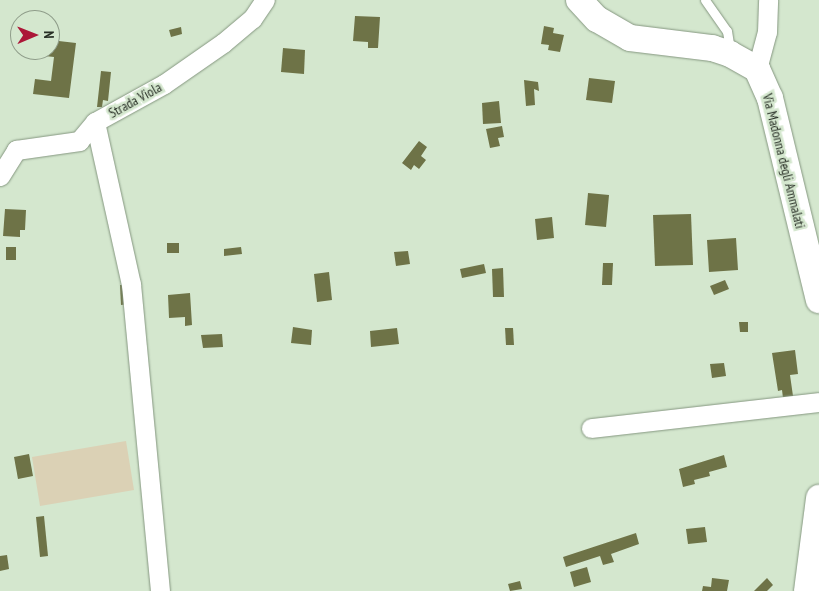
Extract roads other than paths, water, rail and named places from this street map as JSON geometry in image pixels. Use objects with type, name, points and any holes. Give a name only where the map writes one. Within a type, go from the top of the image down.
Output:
[{"type":"street","name":"Strada Viola","points":[[0,176],[16,150],[78,141],[95,122],[164,84],[223,43],[252,19],[266,0]]},
{"type":"street","points":[[579,0],[597,19],[630,38],[730,54],[758,69],[767,32],[768,0]]},
{"type":"street","name":"Via Madonna degli Ammalati","points":[[758,69],[770,98],[819,300]]},
{"type":"street","points":[[95,122],[131,284],[160,591]]},
{"type":"street","points":[[591,428],[819,402]]},
{"type":"street","points":[[807,591],[816,534],[819,498]]},
{"type":"lane","points":[[705,0],[727,32],[730,54]]}]
